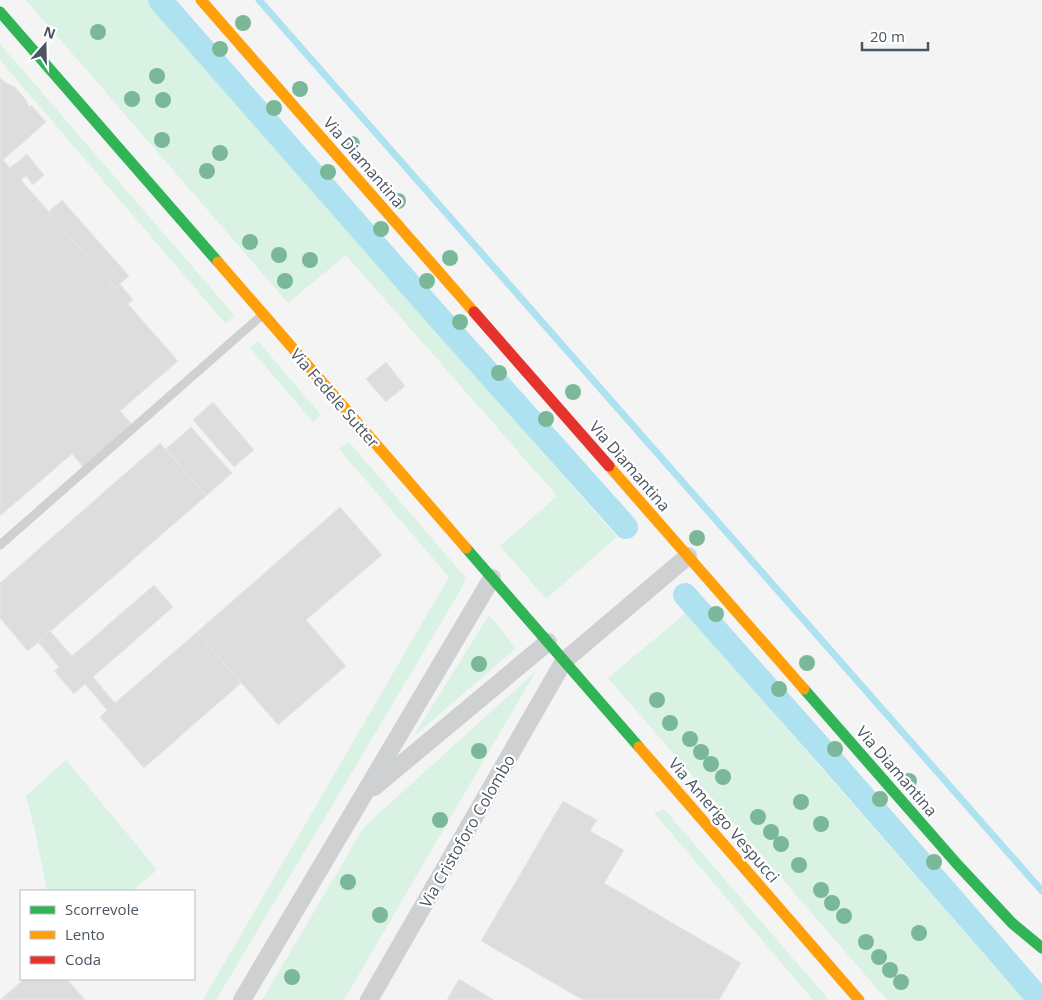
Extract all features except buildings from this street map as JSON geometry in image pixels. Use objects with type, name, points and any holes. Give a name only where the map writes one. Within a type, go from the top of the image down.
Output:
[{"type":"street","name":"Via Diamantina","points":[[201,0],[990,900],[1042,948]]},
{"type":"street","name":"Via Fedele Sutter","points":[[0,12],[564,661]]},
{"type":"street","points":[[564,661],[688,556]]},
{"type":"street","points":[[242,1000],[492,578]]},
{"type":"street","points":[[363,796],[548,642]]},
{"type":"street","name":"Via Cristoforo Colombo","points":[[369,1000],[564,661]]},
{"type":"street","name":"Via Amerigo Vespucci","points":[[564,661],[859,1000]]},
{"type":"lane","points":[[0,545],[262,314]]},
{"type":"green space","points":[[26,0],[147,0],[617,537],[546,599],[500,546],[557,496],[346,255],[288,303]]},
{"type":"green space","points":[[0,44],[234,315],[226,324],[0,60]]},
{"type":"green space","points":[[258,341],[321,415],[313,422],[250,348]]},
{"type":"green space","points":[[349,442],[466,578],[216,1000],[203,1000],[449,577],[339,449]]},
{"type":"green space","points":[[686,613],[1024,1000],[887,1000],[608,678]]},
{"type":"green space","points":[[489,615],[516,648],[413,737]]},
{"type":"green space","points":[[536,671],[344,1000],[262,1000],[364,827]]},
{"type":"green space","points":[[66,760],[157,870],[133,890],[47,890],[26,796]]},
{"type":"green space","points":[[664,809],[829,1000],[813,1000],[654,813]]},
{"type":"waterway","points":[[160,0],[440,319],[626,527]]},
{"type":"waterway","points":[[259,0],[1042,891]]},
{"type":"waterway","points":[[685,595],[1040,1000]]},
{"type":"traffic: fast","points":[[0,12],[218,262]]},
{"type":"traffic: fast","points":[[466,548],[639,747]]},
{"type":"traffic: fast","points":[[804,689],[957,864],[1012,923],[1042,948]]},
{"type":"traffic: slow","points":[[201,0],[474,312]]},
{"type":"traffic: slow","points":[[218,262],[466,548]]},
{"type":"traffic: slow","points":[[609,466],[804,689]]},
{"type":"traffic: slow","points":[[639,747],[859,1000]]},
{"type":"traffic: jam","points":[[474,312],[609,466]]}]
